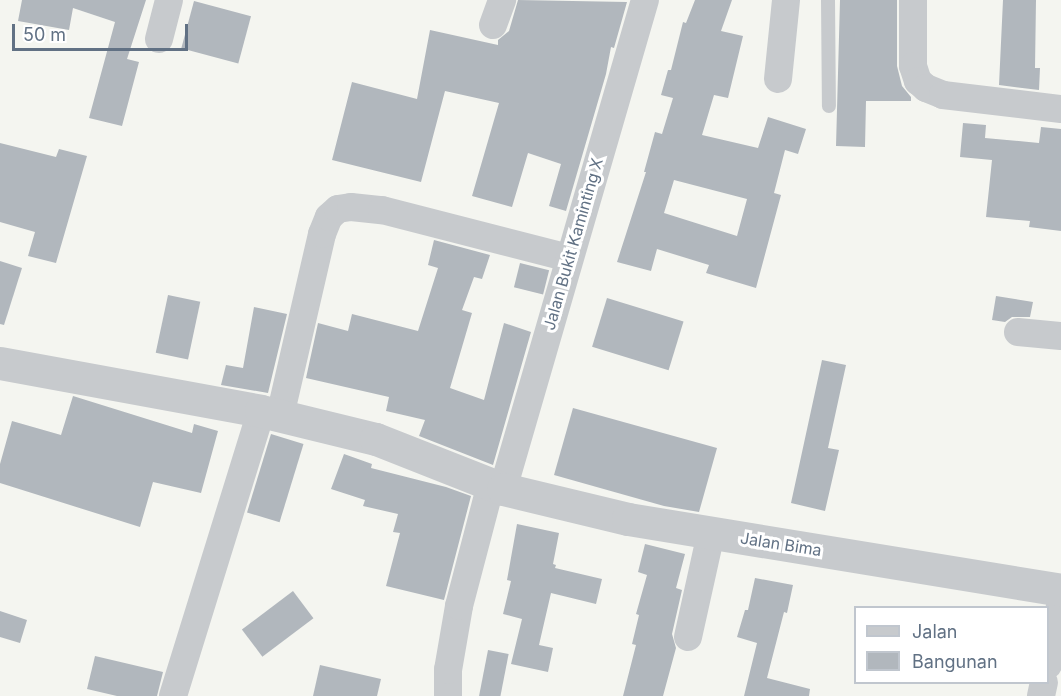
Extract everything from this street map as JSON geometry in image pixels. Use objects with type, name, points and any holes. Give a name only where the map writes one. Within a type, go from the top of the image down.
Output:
[{"type":"street","points":[[159,39],[170,0]]},
{"type":"street","name":"Jalan Bukit Kaminting X","points":[[448,696],[448,670],[459,606],[569,258],[645,0]]},
{"type":"street","points":[[778,79],[786,0]]},
{"type":"street","points":[[913,0],[913,66],[918,81],[926,88],[943,95],[1061,109]]},
{"type":"street","points":[[173,696],[270,414],[322,234],[329,217],[338,209],[351,207],[381,210],[569,258]]},
{"type":"street","points":[[1018,332],[1061,336]]},
{"type":"street","name":"Jalan Bima","points":[[0,363],[270,414],[376,439],[497,486],[628,519],[1061,590]]},
{"type":"street","points":[[688,637],[711,533]]},
{"type":"street","points":[[1049,656],[1061,601]]},
{"type":"lane","points":[[828,0],[829,106]]},
{"type":"building","points":[[22,0],[146,0],[127,59],[139,62],[122,126],[89,118],[115,22],[73,8],[69,30],[18,21]]},
{"type":"building","points":[[518,0],[627,2],[614,48],[611,47],[606,74],[566,211],[549,206],[561,164],[528,153],[512,207],[472,196],[499,103],[445,91],[421,182],[332,160],[352,82],[417,99],[430,30],[498,45],[498,40],[509,31]]},
{"type":"building","points":[[695,0],[732,0],[721,31],[743,36],[728,98],[714,95],[702,135],[758,148],[768,117],[806,129],[798,154],[785,150],[774,193],[781,195],[756,288],[706,273],[709,265],[657,249],[651,271],[617,262],[646,172],[644,172],[655,132],[662,134],[673,98],[661,95],[668,70],[671,70],[683,22],[686,23]],"holes":[[[674,180],[747,199],[737,236],[664,213]]]},
{"type":"building","points":[[840,0],[897,0],[897,66],[902,86],[911,97],[911,101],[866,101],[865,147],[836,146]]},
{"type":"building","points":[[1003,0],[1036,0],[1035,68],[1040,68],[1039,90],[999,85]]},
{"type":"building","points":[[194,1],[251,16],[238,64],[181,48]]},
{"type":"building","points":[[963,123],[986,125],[985,138],[1039,143],[1041,127],[1061,129],[1061,231],[1029,227],[1030,221],[986,217],[992,160],[960,157]]},
{"type":"building","points":[[0,143],[56,157],[59,149],[87,156],[56,263],[28,256],[35,232],[0,222]]},
{"type":"building","points":[[434,240],[490,255],[482,279],[474,277],[462,310],[472,313],[450,388],[484,400],[504,323],[531,332],[493,465],[419,436],[425,420],[386,411],[389,397],[306,378],[318,323],[348,331],[352,314],[418,331],[438,268],[428,265]]},
{"type":"building","points":[[0,261],[22,268],[4,325],[0,324]]},
{"type":"building","points":[[520,263],[549,270],[543,295],[514,287]]},
{"type":"building","points":[[168,295],[200,302],[188,360],[156,353]]},
{"type":"building","points":[[996,296],[1033,302],[1030,317],[1012,317],[1005,322],[992,320]]},
{"type":"building","points":[[607,298],[684,321],[669,370],[592,347]]},
{"type":"building","points":[[254,307],[287,314],[268,393],[221,385],[226,365],[243,368]]},
{"type":"building","points":[[822,360],[846,365],[828,448],[839,450],[825,511],[791,503]]},
{"type":"building","points":[[73,396],[192,433],[194,424],[218,431],[201,493],[153,482],[140,527],[0,483],[0,464],[12,421],[61,435]]},
{"type":"building","points":[[573,408],[717,448],[699,512],[664,506],[554,475]]},
{"type":"building","points":[[271,434],[304,444],[280,522],[247,512]]},
{"type":"building","points":[[344,454],[372,464],[371,468],[446,487],[471,496],[444,600],[386,586],[400,533],[393,532],[398,514],[363,506],[365,500],[331,489]]},
{"type":"building","points":[[517,524],[559,533],[553,564],[556,565],[555,568],[602,579],[596,604],[551,593],[539,645],[553,648],[548,672],[511,664],[522,619],[503,614],[511,581],[507,580]]},
{"type":"building","points":[[645,544],[685,554],[676,588],[682,590],[672,634],[676,648],[663,696],[623,696],[636,645],[632,644],[639,615],[636,614],[647,575],[638,572]]},
{"type":"building","points":[[755,578],[793,585],[767,678],[810,689],[809,696],[744,696],[757,643],[737,637],[745,610],[748,610]]},
{"type":"building","points":[[293,591],[313,618],[262,657],[242,630]]},
{"type":"building","points":[[0,611],[27,620],[20,643],[0,637]]},
{"type":"building","points":[[488,650],[509,654],[500,696],[479,696]]},
{"type":"building","points":[[95,656],[163,672],[157,696],[117,696],[87,689]]},
{"type":"building","points":[[320,665],[381,679],[377,696],[313,696]]}]
